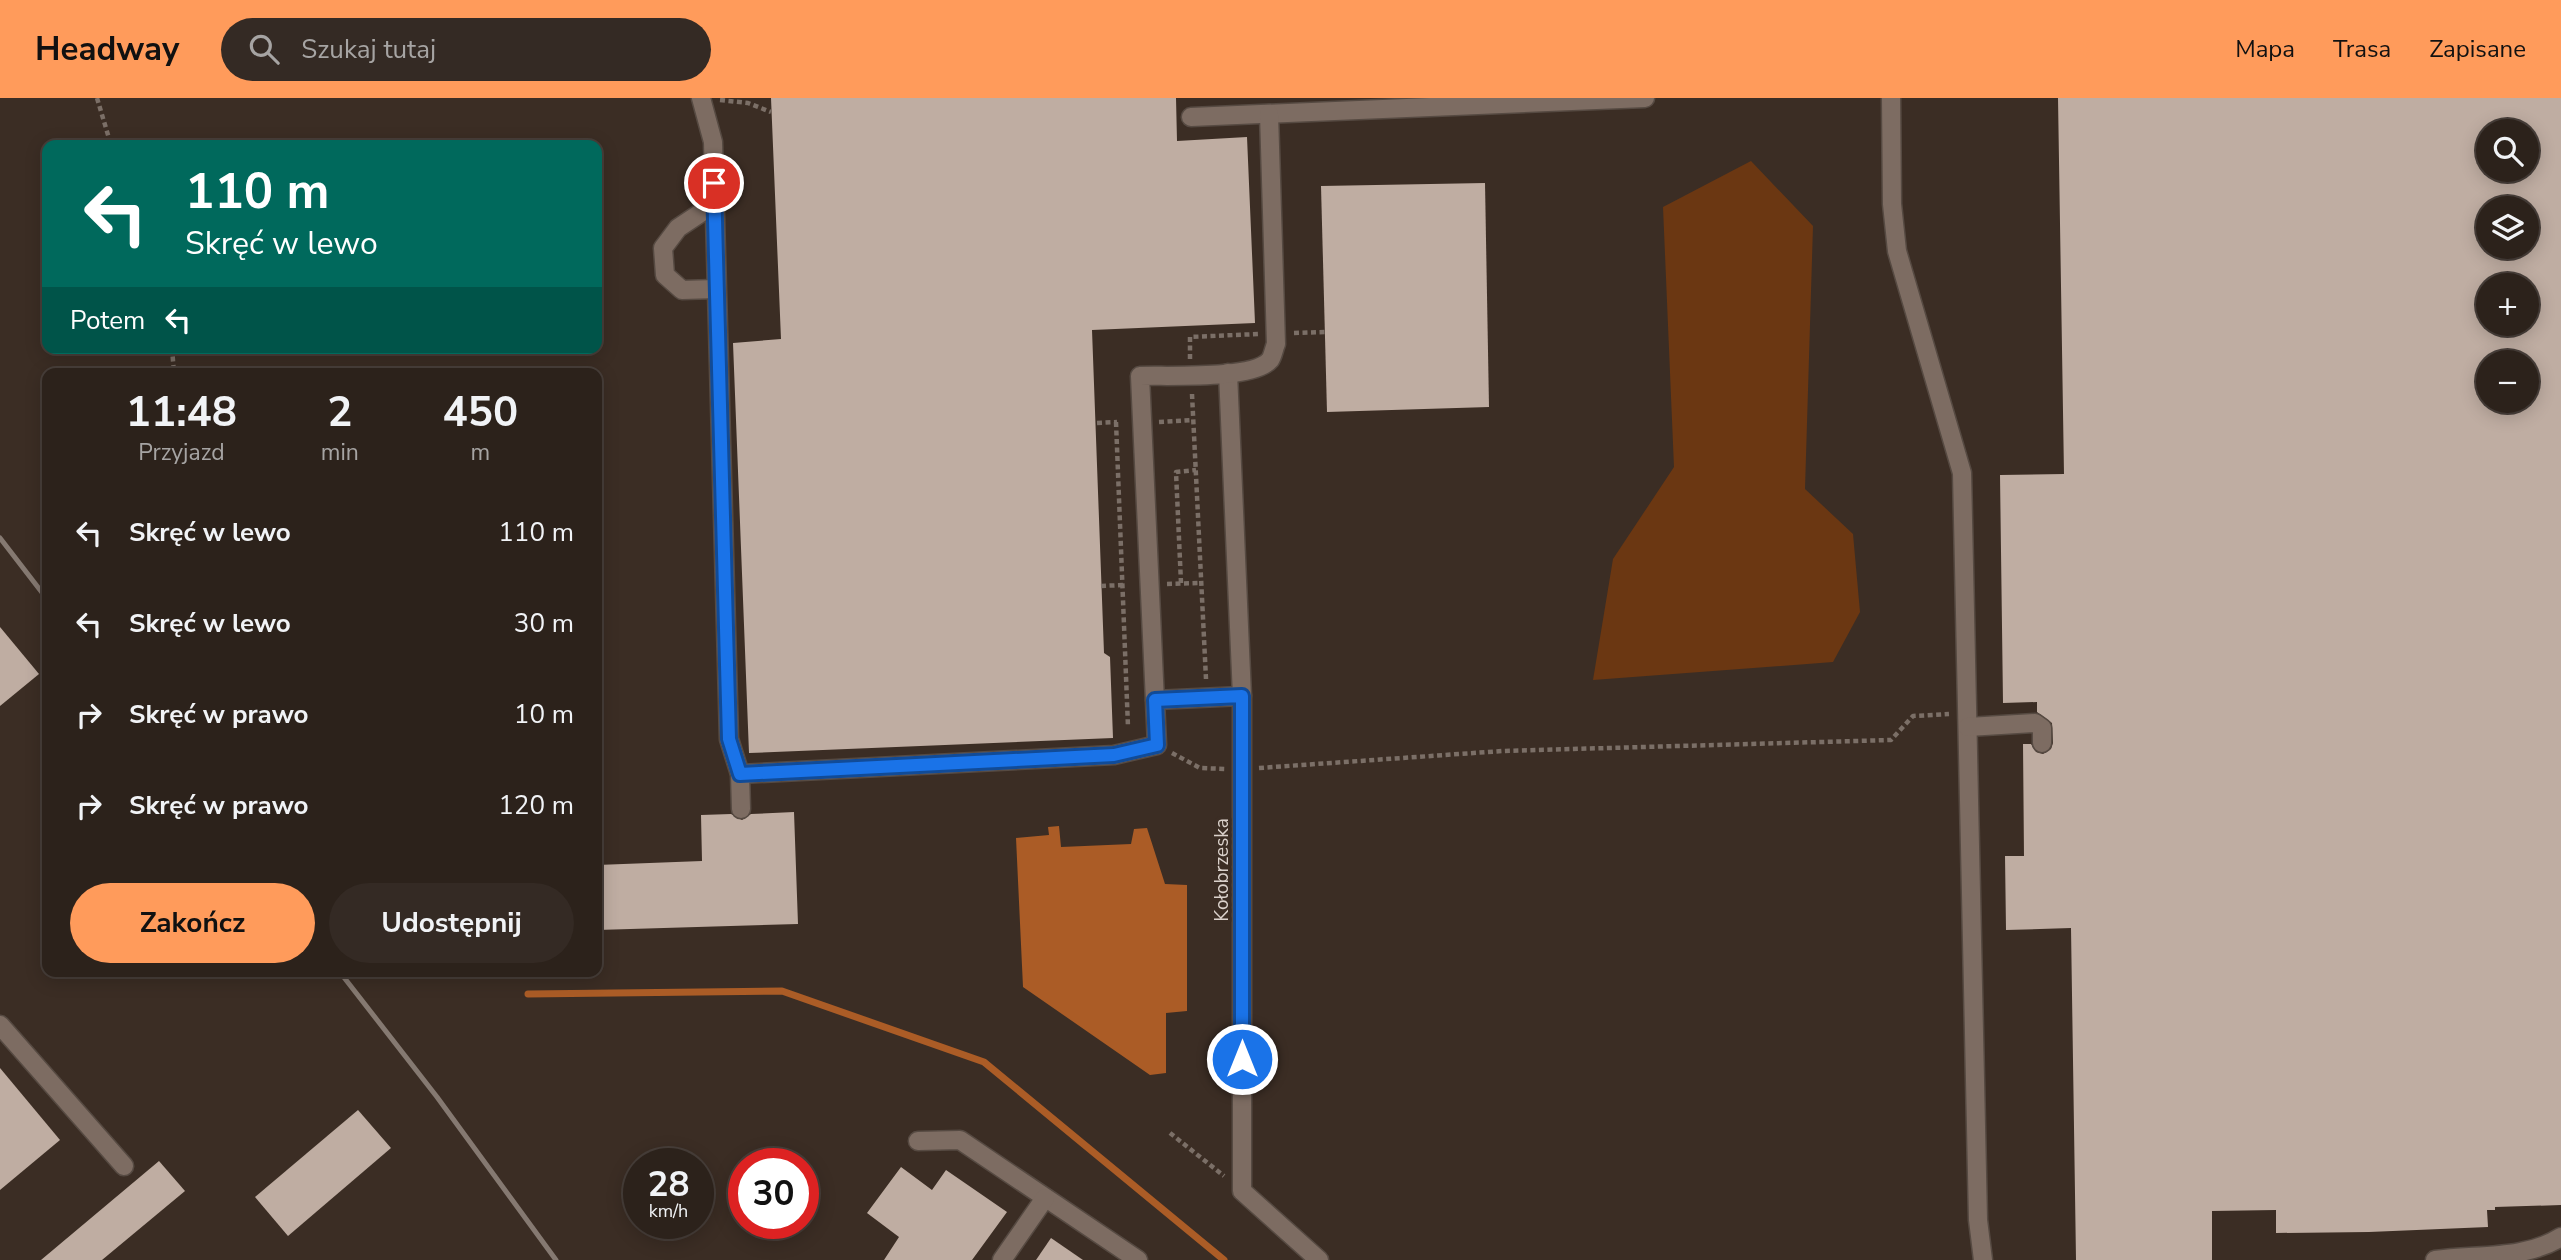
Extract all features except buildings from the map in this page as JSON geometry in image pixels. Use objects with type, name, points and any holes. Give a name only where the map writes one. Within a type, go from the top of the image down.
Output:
[{"type":"street","points":[[1191,117],[1269,114],[1404,103],[1645,98]]},
{"type":"street","points":[[1891,98],[1892,204],[1897,251],[1962,473],[1978,1220],[1983,1260]]},
{"type":"street","points":[[708,99],[713,142],[729,739],[740,774],[741,809]]},
{"type":"street","points":[[740,774],[1114,755],[1157,745],[1140,376],[1228,373],[1255,369],[1270,360],[1276,344],[1269,114]]},
{"type":"street","points":[[714,204],[678,228],[663,248],[664,275],[682,290],[716,289]]},
{"type":"street","name":"Kołobrzeska","points":[[1228,373],[1242,696],[1242,1191]]},
{"type":"street","points":[[1155,700],[1242,696]]},
{"type":"street","points":[[1968,720],[2035,723],[2042,728],[2042,743]]},
{"type":"street","points":[[0,1025],[124,1166]]},
{"type":"street","points":[[918,1141],[960,1140],[1138,1260]]},
{"type":"street","points":[[1242,1191],[1319,1260]]},
{"type":"street","points":[[1002,1260],[1045,1198]]},
{"type":"street","points":[[2435,1260],[2517,1256],[2547,1247],[2561,1237]]},
{"type":"path","points":[[97,98],[110,140]]},
{"type":"path","points":[[708,99],[748,100],[771,112]]},
{"type":"path","points":[[1289,333],[1325,332]]},
{"type":"path","points":[[1190,360],[1191,337],[1262,333]]},
{"type":"path","points":[[1191,383],[1206,689]]},
{"type":"path","points":[[1154,422],[1193,420]]},
{"type":"path","points":[[1116,422],[1128,727]]},
{"type":"path","points":[[1097,423],[1129,423]]},
{"type":"path","points":[[1196,470],[1176,472],[1180,569],[1181,583],[1201,583]]},
{"type":"path","points":[[1101,586],[1132,585]]},
{"type":"path","points":[[1169,751],[1200,768],[1242,769],[1502,751],[1891,740],[1913,716],[1968,720]]},
{"type":"path","points":[[1170,1133],[1242,1191]]},
{"type":"shaded area","points":[[1751,161],[1813,226],[1805,489],[1853,534],[1860,612],[1833,662],[1593,680],[1613,559],[1674,467],[1663,207]]},
{"type":"shaded area","points":[[1059,826],[1061,847],[1131,844],[1134,829],[1147,828],[1165,884],[1187,885],[1187,1011],[1166,1013],[1166,1073],[1150,1075],[1023,987],[1016,838],[1049,835],[1048,827]]},
{"type":"waterway","points":[[528,994],[782,991],[984,1062],[1224,1260]]},
{"type":"railway","points":[[0,538],[42,593]]},
{"type":"railway","points":[[344,977],[437,1097],[556,1260]]},
{"type":"route","points":[[714,183],[729,739],[740,774],[1114,755],[1157,745],[1155,700],[1242,696],[1242,1059]]}]
